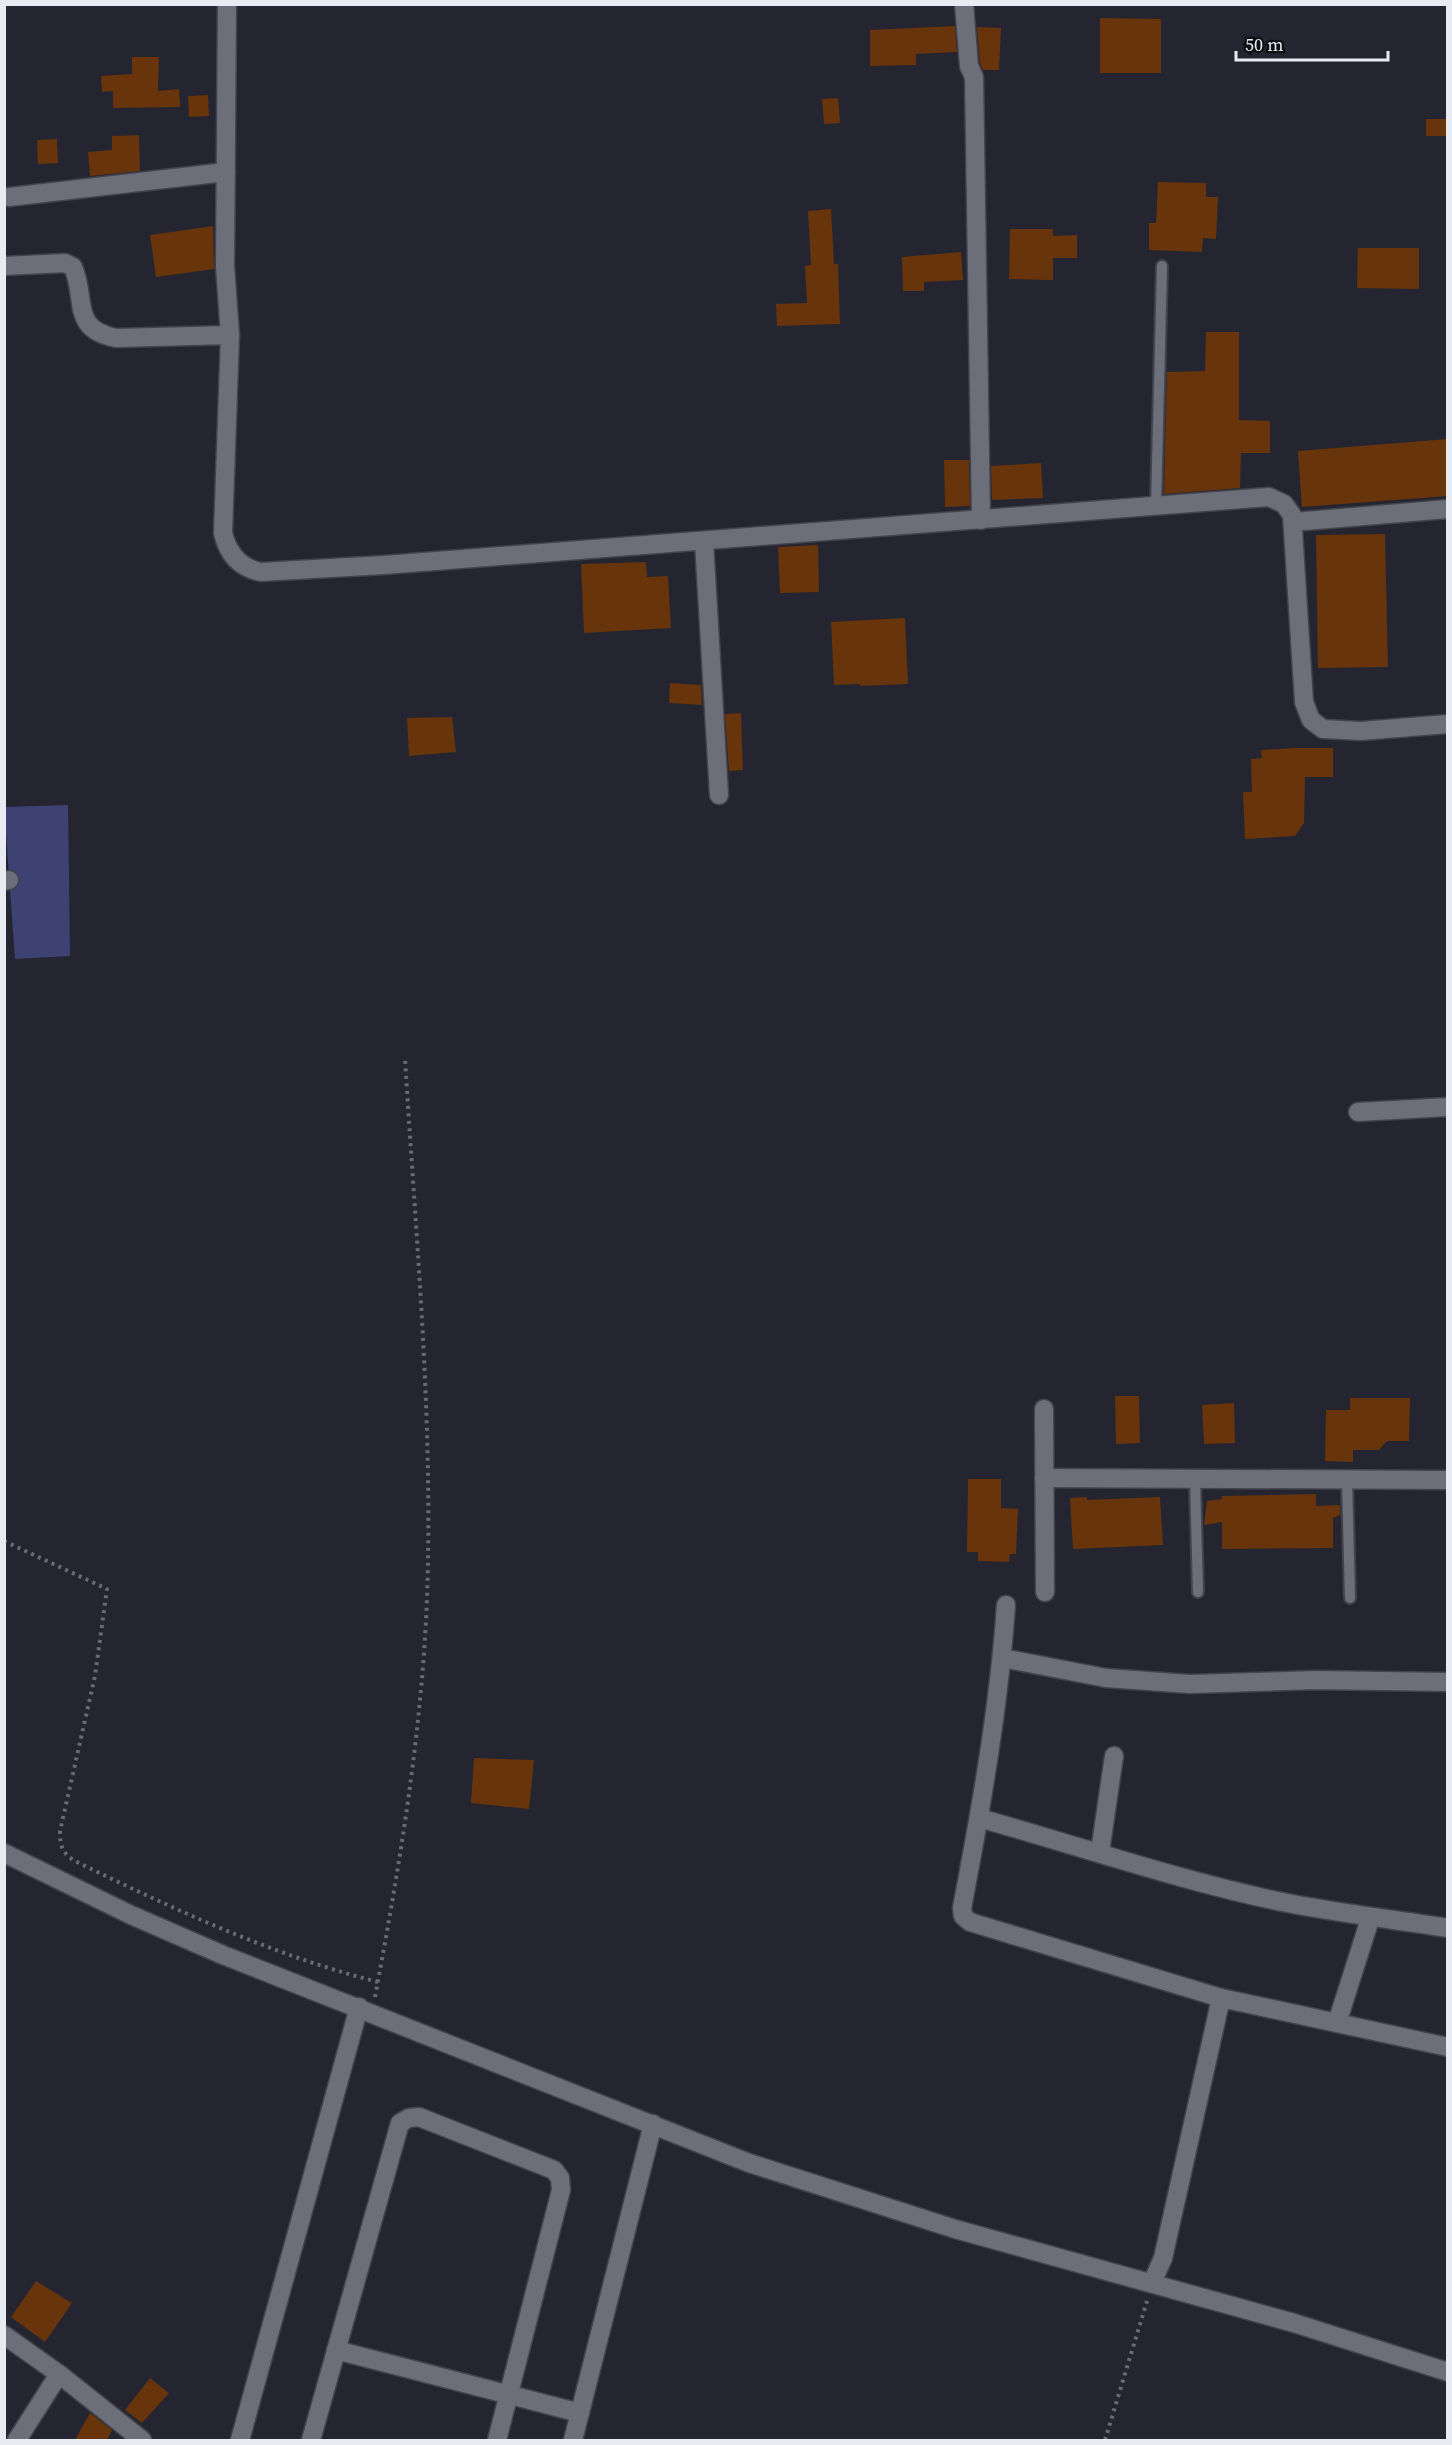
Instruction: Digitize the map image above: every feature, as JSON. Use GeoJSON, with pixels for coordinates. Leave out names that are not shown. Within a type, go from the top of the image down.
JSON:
{"type":"FeatureCollection","features":[{"type":"Feature","properties":{"kind":"street"},"geometry":{"type":"LineString","coordinates":[[227,4],[225,266],[230,335],[223,533],[231,553],[238,562],[261,572],[384,565],[1269,497],[1284,504],[1292,515],[1304,702],[1311,720],[1323,729],[1361,731],[1448,724]]}},
{"type":"Feature","properties":{"kind":"street"},"geometry":{"type":"LineString","coordinates":[[964,4],[969,66],[974,77],[981,519]]}},
{"type":"Feature","properties":{"kind":"street"},"geometry":{"type":"LineString","coordinates":[[9,197],[226,172]]}},
{"type":"Feature","properties":{"kind":"street"},"geometry":{"type":"LineString","coordinates":[[4,266],[65,263],[73,267],[77,276],[82,317],[93,329],[108,337],[230,335]]}},
{"type":"Feature","properties":{"kind":"street"},"geometry":{"type":"LineString","coordinates":[[1293,522],[1448,509]]}},
{"type":"Feature","properties":{"kind":"street"},"geometry":{"type":"LineString","coordinates":[[704,541],[719,795]]}},
{"type":"Feature","properties":{"kind":"street"},"geometry":{"type":"LineString","coordinates":[[1358,1112],[1448,1107]]}},
{"type":"Feature","properties":{"kind":"street"},"geometry":{"type":"LineString","coordinates":[[1044,1409],[1044,1592]]}},
{"type":"Feature","properties":{"kind":"street"},"geometry":{"type":"LineString","coordinates":[[1044,1479],[1448,1479]]}},
{"type":"Feature","properties":{"kind":"street"},"geometry":{"type":"LineString","coordinates":[[1006,1605],[1002,1658],[979,1818],[962,1908],[963,1916],[970,1922],[1221,1998],[1448,2047]]}},
{"type":"Feature","properties":{"kind":"street"},"geometry":{"type":"LineString","coordinates":[[1002,1658],[1106,1678],[1148,1682],[1190,1684],[1316,1680],[1448,1682]]}},
{"type":"Feature","properties":{"kind":"street"},"geometry":{"type":"LineString","coordinates":[[1100,1852],[1114,1756]]}},
{"type":"Feature","properties":{"kind":"street"},"geometry":{"type":"LineString","coordinates":[[979,1818],[1192,1880],[1247,1893],[1370,1918],[1448,1928]]}},
{"type":"Feature","properties":{"kind":"street"},"geometry":{"type":"LineString","coordinates":[[4,1853],[131,1916],[223,1955],[749,2163],[849,2197],[1057,2259],[1294,2323],[1448,2372]]}},
{"type":"Feature","properties":{"kind":"street"},"geometry":{"type":"LineString","coordinates":[[1337,2023],[1370,1918]]}},
{"type":"Feature","properties":{"kind":"street"},"geometry":{"type":"LineString","coordinates":[[1152,2283],[1163,2258],[1221,1998]]}},
{"type":"Feature","properties":{"kind":"street"},"geometry":{"type":"LineString","coordinates":[[240,2440],[365,2010]]}},
{"type":"Feature","properties":{"kind":"street"},"geometry":{"type":"LineString","coordinates":[[311,2440],[400,2123],[409,2118],[419,2117],[554,2170],[560,2178],[561,2190],[497,2440]]}},
{"type":"Feature","properties":{"kind":"street"},"geometry":{"type":"LineString","coordinates":[[573,2440],[653,2124]]}},
{"type":"Feature","properties":{"kind":"street"},"geometry":{"type":"LineString","coordinates":[[4,2335],[59,2374],[142,2440]]}},
{"type":"Feature","properties":{"kind":"street"},"geometry":{"type":"LineString","coordinates":[[336,2350],[580,2413]]}},
{"type":"Feature","properties":{"kind":"street"},"geometry":{"type":"LineString","coordinates":[[17,2440],[59,2374]]}},
{"type":"Feature","properties":{"kind":"lane"},"geometry":{"type":"LineString","coordinates":[[1156,506],[1162,266]]}},
{"type":"Feature","properties":{"kind":"lane"},"geometry":{"type":"LineString","coordinates":[[1195,1480],[1198,1592]]}},
{"type":"Feature","properties":{"kind":"lane"},"geometry":{"type":"LineString","coordinates":[[1347,1480],[1350,1598]]}},
{"type":"Feature","properties":{"kind":"path"},"geometry":{"type":"LineString","coordinates":[[365,2010],[378,1982],[407,1819],[424,1652],[428,1561],[428,1455],[405,1058]]}},
{"type":"Feature","properties":{"kind":"path"},"geometry":{"type":"LineString","coordinates":[[4,1541],[107,1589],[95,1676],[60,1831],[60,1844],[64,1853],[75,1862],[178,1911],[302,1959],[378,1982]]}},
{"type":"Feature","properties":{"kind":"path"},"geometry":{"type":"LineString","coordinates":[[1106,2440],[1152,2283]]}},
{"type":"Feature","properties":{"kind":"shaded area"},"geometry":{"type":"Polygon","coordinates":[[[68,805],[70,956],[15,959],[4,807],[68,805]]]}},
{"type":"Feature","properties":{"kind":"building"},"geometry":{"type":"Polygon","coordinates":[[[1100,18],[1161,19],[1161,73],[1100,73],[1100,18]]]}},
{"type":"Feature","properties":{"kind":"building"},"geometry":{"type":"Polygon","coordinates":[[[955,26],[957,52],[916,54],[916,65],[870,66],[870,30],[955,26]]]}},
{"type":"Feature","properties":{"kind":"building"},"geometry":{"type":"Polygon","coordinates":[[[977,27],[1001,28],[999,70],[983,70],[980,63],[977,27]]]}},
{"type":"Feature","properties":{"kind":"building"},"geometry":{"type":"Polygon","coordinates":[[[132,57],[159,57],[158,91],[179,89],[180,107],[113,108],[113,91],[102,92],[101,76],[132,74],[132,57]]]}},
{"type":"Feature","properties":{"kind":"building"},"geometry":{"type":"Polygon","coordinates":[[[208,95],[209,116],[189,117],[188,96],[208,95]]]}},
{"type":"Feature","properties":{"kind":"building"},"geometry":{"type":"Polygon","coordinates":[[[838,98],[840,123],[824,124],[822,99],[838,98]]]}},
{"type":"Feature","properties":{"kind":"building"},"geometry":{"type":"Polygon","coordinates":[[[1426,119],[1448,119],[1448,136],[1426,136],[1426,119]]]}},
{"type":"Feature","properties":{"kind":"building"},"geometry":{"type":"Polygon","coordinates":[[[139,135],[140,171],[90,176],[88,152],[112,150],[112,136],[139,135]]]}},
{"type":"Feature","properties":{"kind":"building"},"geometry":{"type":"Polygon","coordinates":[[[57,139],[58,163],[38,164],[37,140],[57,139]]]}},
{"type":"Feature","properties":{"kind":"building"},"geometry":{"type":"Polygon","coordinates":[[[1158,182],[1206,183],[1206,197],[1218,197],[1216,239],[1203,238],[1202,252],[1149,250],[1149,223],[1156,223],[1158,182]]]}},
{"type":"Feature","properties":{"kind":"building"},"geometry":{"type":"Polygon","coordinates":[[[831,209],[834,264],[838,264],[840,324],[777,326],[776,304],[807,303],[805,266],[811,265],[808,211],[831,209]]]}},
{"type":"Feature","properties":{"kind":"building"},"geometry":{"type":"Polygon","coordinates":[[[213,226],[214,269],[156,277],[150,235],[213,226]]]}},
{"type":"Feature","properties":{"kind":"building"},"geometry":{"type":"Polygon","coordinates":[[[1010,229],[1053,229],[1053,236],[1077,235],[1077,258],[1053,258],[1053,280],[1009,279],[1010,229]]]}},
{"type":"Feature","properties":{"kind":"building"},"geometry":{"type":"Polygon","coordinates":[[[1358,248],[1419,248],[1419,289],[1357,288],[1358,248]]]}},
{"type":"Feature","properties":{"kind":"building"},"geometry":{"type":"Polygon","coordinates":[[[961,252],[963,280],[924,282],[924,291],[903,291],[902,257],[961,252]]]}},
{"type":"Feature","properties":{"kind":"building"},"geometry":{"type":"Polygon","coordinates":[[[1206,332],[1239,332],[1239,420],[1270,421],[1270,453],[1241,453],[1240,488],[1164,494],[1167,372],[1205,371],[1206,332]]]}},
{"type":"Feature","properties":{"kind":"building"},"geometry":{"type":"Polygon","coordinates":[[[1448,439],[1448,496],[1302,507],[1298,451],[1448,439]]]}},
{"type":"Feature","properties":{"kind":"building"},"geometry":{"type":"Polygon","coordinates":[[[944,460],[969,460],[970,506],[945,507],[944,460]]]}},
{"type":"Feature","properties":{"kind":"building"},"geometry":{"type":"Polygon","coordinates":[[[1041,463],[1043,498],[992,500],[991,466],[1041,463]]]}},
{"type":"Feature","properties":{"kind":"building"},"geometry":{"type":"Polygon","coordinates":[[[1385,534],[1388,667],[1318,668],[1316,535],[1385,534]]]}},
{"type":"Feature","properties":{"kind":"building"},"geometry":{"type":"Polygon","coordinates":[[[818,545],[819,592],[780,593],[778,547],[818,545]]]}},
{"type":"Feature","properties":{"kind":"building"},"geometry":{"type":"Polygon","coordinates":[[[646,562],[647,577],[668,576],[671,628],[584,633],[581,564],[646,562]]]}},
{"type":"Feature","properties":{"kind":"building"},"geometry":{"type":"Polygon","coordinates":[[[905,618],[908,684],[834,685],[831,622],[905,618]]]}},
{"type":"Feature","properties":{"kind":"building"},"geometry":{"type":"Polygon","coordinates":[[[670,683],[701,685],[702,705],[669,703],[670,683]]]}},
{"type":"Feature","properties":{"kind":"building"},"geometry":{"type":"Polygon","coordinates":[[[741,713],[743,770],[729,771],[725,714],[741,713]]]}},
{"type":"Feature","properties":{"kind":"building"},"geometry":{"type":"Polygon","coordinates":[[[452,717],[456,752],[409,756],[407,718],[452,717]]]}},
{"type":"Feature","properties":{"kind":"building"},"geometry":{"type":"Polygon","coordinates":[[[1333,748],[1333,777],[1305,777],[1304,823],[1295,836],[1245,839],[1243,792],[1252,792],[1251,759],[1262,758],[1261,750],[1333,748]]]}},
{"type":"Feature","properties":{"kind":"building"},"geometry":{"type":"Polygon","coordinates":[[[1115,1396],[1139,1396],[1140,1443],[1116,1444],[1115,1396]]]}},
{"type":"Feature","properties":{"kind":"building"},"geometry":{"type":"Polygon","coordinates":[[[1350,1398],[1410,1398],[1409,1441],[1387,1441],[1379,1450],[1353,1450],[1353,1462],[1325,1461],[1326,1410],[1350,1410],[1350,1398]]]}},
{"type":"Feature","properties":{"kind":"building"},"geometry":{"type":"Polygon","coordinates":[[[1234,1403],[1235,1443],[1204,1444],[1202,1405],[1234,1403]]]}},
{"type":"Feature","properties":{"kind":"building"},"geometry":{"type":"Polygon","coordinates":[[[968,1479],[1001,1479],[1001,1508],[1018,1509],[1016,1554],[1010,1554],[1009,1562],[978,1561],[978,1552],[967,1552],[968,1479]]]}},
{"type":"Feature","properties":{"kind":"building"},"geometry":{"type":"Polygon","coordinates":[[[1316,1494],[1316,1506],[1340,1505],[1340,1515],[1333,1518],[1333,1548],[1222,1549],[1222,1522],[1204,1525],[1207,1501],[1222,1499],[1222,1496],[1316,1494]]]}},
{"type":"Feature","properties":{"kind":"building"},"geometry":{"type":"Polygon","coordinates":[[[1087,1497],[1087,1500],[1160,1497],[1163,1545],[1073,1549],[1070,1498],[1087,1497]]]}},
{"type":"Feature","properties":{"kind":"building"},"geometry":{"type":"Polygon","coordinates":[[[474,1758],[534,1760],[529,1809],[471,1803],[474,1758]]]}},
{"type":"Feature","properties":{"kind":"building"},"geometry":{"type":"Polygon","coordinates":[[[36,2281],[72,2303],[45,2342],[11,2317],[36,2281]]]}},
{"type":"Feature","properties":{"kind":"building"},"geometry":{"type":"Polygon","coordinates":[[[150,2378],[169,2393],[142,2423],[125,2410],[150,2378]]]}},
{"type":"Feature","properties":{"kind":"building"},"geometry":{"type":"Polygon","coordinates":[[[90,2413],[112,2430],[107,2440],[75,2440],[90,2413]]]}}]}
